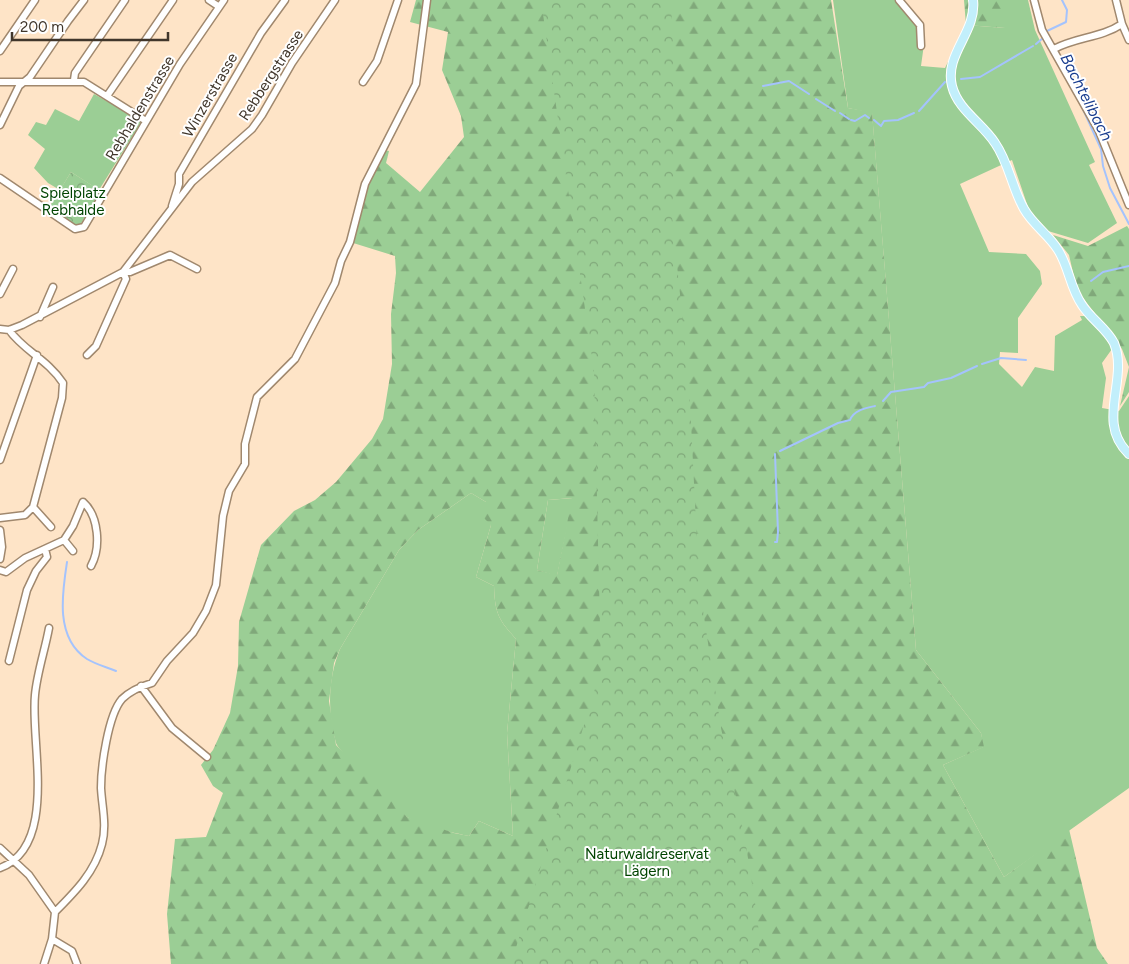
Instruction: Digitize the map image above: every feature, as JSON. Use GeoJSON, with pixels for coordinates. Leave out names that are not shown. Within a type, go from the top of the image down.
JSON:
{"type":"FeatureCollection","features":[{"type":"Feature","properties":{"kind":"main road"},"geometry":{"type":"LineString","coordinates":[[973,0],[972,22],[951,68],[954,90],[964,108],[996,145],[1022,205],[1030,218],[1058,249],[1080,303],[1114,342],[1120,357],[1122,374],[1113,416],[1114,426],[1116,436],[1129,454]]}},
{"type":"Feature","properties":{"kind":"street"},"geometry":{"type":"LineString","coordinates":[[0,51],[35,0]]}},
{"type":"Feature","properties":{"kind":"street"},"geometry":{"type":"LineString","coordinates":[[0,125],[19,86],[25,82],[84,0]]}},
{"type":"Feature","properties":{"kind":"street"},"geometry":{"type":"LineString","coordinates":[[74,80],[75,73],[125,0]]}},
{"type":"Feature","properties":{"kind":"street"},"geometry":{"type":"LineString","coordinates":[[107,96],[173,0]]}},
{"type":"Feature","properties":{"kind":"street"},"geometry":{"type":"LineString","coordinates":[[209,0],[218,6]]}},
{"type":"Feature","properties":{"kind":"street","name":"Rebhaldenstrasse"},"geometry":{"type":"LineString","coordinates":[[0,178],[75,229],[80,230],[84,227],[180,64],[218,6],[224,0]]}},
{"type":"Feature","properties":{"kind":"street","name":"Winzerstrasse"},"geometry":{"type":"LineString","coordinates":[[173,207],[171,205],[179,184],[179,174],[261,33],[285,0]]}},
{"type":"Feature","properties":{"kind":"street","name":"Rebbergstrasse"},"geometry":{"type":"LineString","coordinates":[[0,329],[9,330],[40,317],[124,272],[192,182],[252,129],[292,63],[335,0]]}},
{"type":"Feature","properties":{"kind":"street"},"geometry":{"type":"LineString","coordinates":[[363,82],[377,61],[398,0]]}},
{"type":"Feature","properties":{"kind":"street"},"geometry":{"type":"LineString","coordinates":[[44,964],[52,939],[55,912],[83,883],[98,858],[104,830],[101,784],[113,717],[122,700],[141,686],[152,683],[167,661],[193,633],[206,611],[216,584],[223,516],[229,491],[245,464],[246,444],[257,397],[295,359],[335,284],[341,261],[350,242],[365,184],[416,84],[427,0]]}},
{"type":"Feature","properties":{"kind":"street"},"geometry":{"type":"LineString","coordinates":[[899,0],[920,25],[921,46]]}},
{"type":"Feature","properties":{"kind":"street"},"geometry":{"type":"LineString","coordinates":[[1034,0],[1042,30],[1099,131],[1129,204]]}},
{"type":"Feature","properties":{"kind":"street"},"geometry":{"type":"LineString","coordinates":[[1116,0],[1122,24],[1129,40]]}},
{"type":"Feature","properties":{"kind":"street"},"geometry":{"type":"LineString","coordinates":[[1054,49],[1071,40],[1107,32],[1122,24]]}},
{"type":"Feature","properties":{"kind":"street"},"geometry":{"type":"LineString","coordinates":[[0,82],[74,80],[84,82],[146,121]]}},
{"type":"Feature","properties":{"kind":"street","name":"Rebbergstrasse"},"geometry":{"type":"LineString","coordinates":[[124,272],[130,272],[170,255],[196,269]]}},
{"type":"Feature","properties":{"kind":"street"},"geometry":{"type":"LineString","coordinates":[[0,294],[13,269]]}},
{"type":"Feature","properties":{"kind":"street"},"geometry":{"type":"LineString","coordinates":[[87,354],[96,346],[126,279],[124,272]]}},
{"type":"Feature","properties":{"kind":"street"},"geometry":{"type":"LineString","coordinates":[[40,317],[52,286]]}},
{"type":"Feature","properties":{"kind":"street"},"geometry":{"type":"LineString","coordinates":[[0,518],[26,515],[33,507],[62,398],[62,383],[48,363],[14,337],[9,330]]}},
{"type":"Feature","properties":{"kind":"street"},"geometry":{"type":"LineString","coordinates":[[0,460],[37,355]]}},
{"type":"Feature","properties":{"kind":"street"},"geometry":{"type":"LineString","coordinates":[[0,570],[6,572],[25,558],[64,540],[73,526],[83,502],[90,511],[97,538],[96,550],[91,566]]}},
{"type":"Feature","properties":{"kind":"street"},"geometry":{"type":"LineString","coordinates":[[33,507],[51,527]]}},
{"type":"Feature","properties":{"kind":"street"},"geometry":{"type":"LineString","coordinates":[[0,530],[2,548],[0,559]]}},
{"type":"Feature","properties":{"kind":"street"},"geometry":{"type":"LineString","coordinates":[[64,540],[73,551]]}},
{"type":"Feature","properties":{"kind":"street"},"geometry":{"type":"LineString","coordinates":[[9,661],[27,590],[36,571],[47,557],[45,549]]}},
{"type":"Feature","properties":{"kind":"street"},"geometry":{"type":"LineString","coordinates":[[0,868],[15,860],[28,838],[38,801],[35,696],[49,628]]}},
{"type":"Feature","properties":{"kind":"street"},"geometry":{"type":"LineString","coordinates":[[141,686],[172,728],[208,757]]}},
{"type":"Feature","properties":{"kind":"street"},"geometry":{"type":"LineString","coordinates":[[0,848],[15,860],[38,886],[55,912]]}},
{"type":"Feature","properties":{"kind":"street"},"geometry":{"type":"LineString","coordinates":[[52,939],[72,951],[77,964]]}},
{"type":"Feature","properties":{"kind":"green space"},"geometry":{"type":"Polygon","coordinates":[[[416,0],[831,0],[848,108],[872,112],[916,650],[981,733],[984,747],[943,765],[1004,877],[1069,829],[1097,948],[1108,964],[171,964],[167,914],[175,839],[206,837],[223,793],[213,786],[201,765],[213,750],[230,713],[238,666],[239,622],[261,545],[294,511],[315,500],[336,482],[372,439],[383,419],[392,364],[391,314],[396,273],[395,256],[350,242],[359,203],[384,150],[389,151],[386,163],[420,192],[464,137],[461,116],[442,70],[448,32],[410,22],[416,0]],[[471,493],[418,530],[399,550],[340,649],[334,663],[329,701],[336,745],[407,817],[454,833],[469,836],[479,821],[513,836],[507,733],[516,639],[501,621],[495,603],[494,586],[476,577],[491,525],[484,518],[486,502],[471,493]],[[572,498],[548,500],[537,570],[557,575],[572,498]]]}},
{"type":"Feature","properties":{"kind":"green space","name":"Naturwaldreservat Lägern"},"geometry":{"type":"Polygon","coordinates":[[[541,0],[671,0],[676,121],[672,216],[689,382],[699,584],[721,728],[745,839],[758,922],[760,964],[511,964],[601,669],[594,372],[541,0]]]}},
{"type":"Feature","properties":{"kind":"green space"},"geometry":{"type":"Polygon","coordinates":[[[833,0],[903,0],[917,16],[923,30],[924,45],[921,66],[945,68],[966,25],[1005,28],[1005,0],[1028,0],[1035,30],[1095,162],[1089,165],[1117,223],[1088,243],[1048,231],[1029,210],[1012,160],[960,184],[989,252],[1026,254],[1040,271],[1042,284],[1018,318],[1018,353],[1000,352],[999,364],[1022,387],[1035,367],[1054,371],[1055,336],[1082,320],[1080,316],[1085,316],[1103,333],[1112,349],[1102,363],[1106,378],[1102,408],[1119,411],[1129,396],[1129,788],[1004,877],[943,765],[983,747],[981,733],[916,650],[872,113],[848,108],[833,0]]]}},
{"type":"Feature","properties":{"kind":"green space"},"geometry":{"type":"Polygon","coordinates":[[[964,0],[1005,0],[1005,28],[966,25],[964,0]]]}},
{"type":"Feature","properties":{"kind":"green space"},"geometry":{"type":"Polygon","coordinates":[[[94,94],[142,121],[99,190],[71,172],[60,190],[48,183],[34,168],[45,149],[28,135],[36,122],[46,125],[55,109],[79,121],[94,94]]]}},
{"type":"Feature","properties":{"kind":"green space","name":"Spielplatz Rebhalde"},"geometry":{"type":"Polygon","coordinates":[[[71,172],[101,191],[80,225],[76,226],[48,209],[71,172]]]}},
{"type":"Feature","properties":{"kind":"green space"},"geometry":{"type":"Polygon","coordinates":[[[1127,226],[1129,229],[1129,367],[1122,349],[1077,290],[1069,255],[1053,235],[1088,246],[1127,226]]]}},
{"type":"Feature","properties":{"kind":"green space"},"geometry":{"type":"Polygon","coordinates":[[[1129,367],[1129,392],[1120,406],[1129,367]]]}},
{"type":"Feature","properties":{"kind":"green space"},"geometry":{"type":"Polygon","coordinates":[[[471,493],[486,502],[491,525],[476,577],[494,586],[495,603],[501,621],[516,639],[507,733],[513,836],[479,821],[469,836],[428,826],[407,817],[369,781],[339,748],[336,743],[331,719],[331,683],[340,649],[399,550],[418,530],[471,493]]]}},
{"type":"Feature","properties":{"kind":"green space"},"geometry":{"type":"Polygon","coordinates":[[[573,498],[557,576],[537,570],[548,500],[573,498]]]}},
{"type":"Feature","properties":{"kind":"waterway","name":"Bachtelibach"},"geometry":{"type":"LineString","coordinates":[[1047,31],[1066,22],[1067,10],[1062,0]]}},
{"type":"Feature","properties":{"kind":"waterway"},"geometry":{"type":"LineString","coordinates":[[1036,44],[1043,38]]}},
{"type":"Feature","properties":{"kind":"waterway"},"geometry":{"type":"LineString","coordinates":[[961,79],[980,77],[1033,46]]}},
{"type":"Feature","properties":{"kind":"waterway"},"geometry":{"type":"LineString","coordinates":[[763,86],[789,81],[809,94]]}},
{"type":"Feature","properties":{"kind":"waterway"},"geometry":{"type":"LineString","coordinates":[[919,111],[945,82]]}},
{"type":"Feature","properties":{"kind":"waterway"},"geometry":{"type":"LineString","coordinates":[[816,99],[835,111]]}},
{"type":"Feature","properties":{"kind":"waterway","name":"Bachtelibach"},"geometry":{"type":"LineString","coordinates":[[1082,107],[1101,149],[1103,166],[1110,188],[1129,224]]}},
{"type":"Feature","properties":{"kind":"waterway"},"geometry":{"type":"LineString","coordinates":[[840,113],[849,119]]}},
{"type":"Feature","properties":{"kind":"waterway"},"geometry":{"type":"LineString","coordinates":[[874,120],[881,126],[884,121],[898,120],[914,113]]}},
{"type":"Feature","properties":{"kind":"waterway"},"geometry":{"type":"LineString","coordinates":[[851,120],[855,121],[865,115],[869,118]]}},
{"type":"Feature","properties":{"kind":"waterway"},"geometry":{"type":"LineString","coordinates":[[1091,281],[1103,272],[1129,266]]}},
{"type":"Feature","properties":{"kind":"waterway"},"geometry":{"type":"LineString","coordinates":[[982,364],[1001,358],[1026,360]]}},
{"type":"Feature","properties":{"kind":"waterway"},"geometry":{"type":"LineString","coordinates":[[883,401],[891,392],[924,387],[928,383],[951,378],[977,366]]}},
{"type":"Feature","properties":{"kind":"waterway"},"geometry":{"type":"LineString","coordinates":[[780,451],[838,423],[850,420],[854,414],[861,410],[875,406]]}},
{"type":"Feature","properties":{"kind":"waterway"},"geometry":{"type":"LineString","coordinates":[[775,454],[778,532],[777,542],[775,542]]}},
{"type":"Feature","properties":{"kind":"waterway"},"geometry":{"type":"LineString","coordinates":[[67,562],[63,601],[65,628],[77,650],[87,659],[116,671]]}}]}
